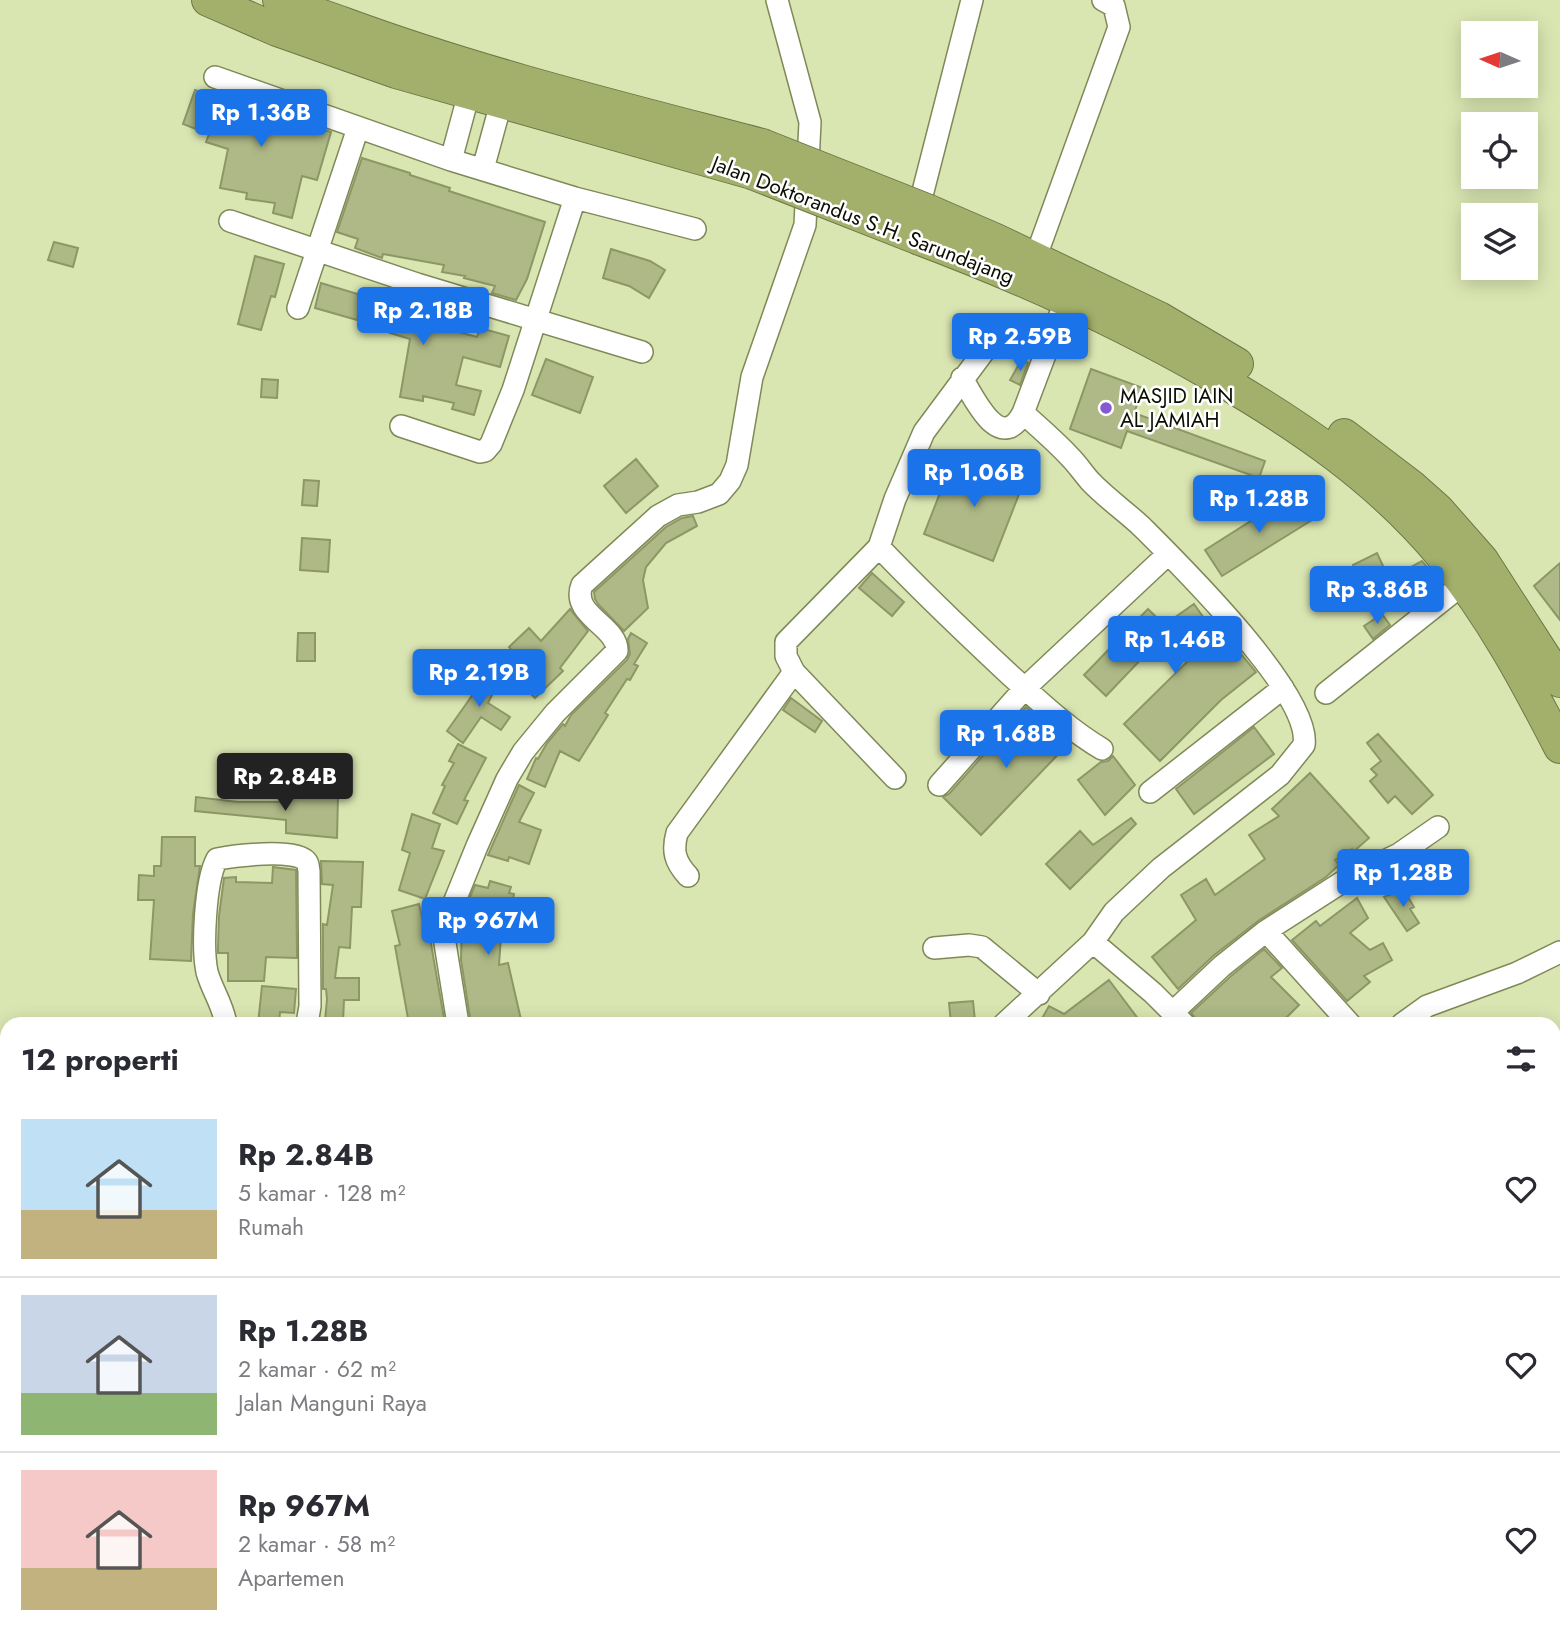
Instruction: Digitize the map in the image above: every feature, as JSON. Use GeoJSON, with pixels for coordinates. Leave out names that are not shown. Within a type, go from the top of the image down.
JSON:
{"type":"FeatureCollection","features":[{"type":"Feature","properties":{"kind":"highway","name":"Jalan Doktorandus S.H. Sarundajang"},"geometry":{"type":"LineString","coordinates":[[208,0],[277,30],[396,72],[501,103],[757,159]]}},
{"type":"Feature","properties":{"kind":"highway","name":"Jalan Doktorandus S.H. Sarundajang"},"geometry":{"type":"LineString","coordinates":[[286,1],[336,9],[400,44],[600,104],[1035,259],[1159,318],[1267,382],[1351,439],[1411,486],[1437,510],[1482,560],[1558,675]]}},
{"type":"Feature","properties":{"kind":"highway","name":"Jalan Doktorandus S.H. Sarundajang"},"geometry":{"type":"LineString","coordinates":[[923,219],[1066,299],[1160,345],[1247,395],[1327,446],[1395,504],[1444,558],[1490,620],[1560,747]]}},
{"type":"Feature","properties":{"kind":"street"},"geometry":{"type":"LineString","coordinates":[[457,1017],[444,937],[449,915],[506,779],[523,752],[555,713],[618,649],[584,606],[580,594],[582,585],[658,516],[678,505],[698,502],[719,494],[730,481],[737,465],[752,377],[805,225],[810,122],[777,0]]}},
{"type":"Feature","properties":{"kind":"street"},"geometry":{"type":"LineString","coordinates":[[923,219],[972,0]]}},
{"type":"Feature","properties":{"kind":"street"},"geometry":{"type":"LineString","coordinates":[[1035,259],[1119,27],[1112,2]]}},
{"type":"Feature","properties":{"kind":"street"},"geometry":{"type":"LineString","coordinates":[[215,77],[451,160],[575,198],[695,229]]}},
{"type":"Feature","properties":{"kind":"street"},"geometry":{"type":"LineString","coordinates":[[451,160],[469,93]]}},
{"type":"Feature","properties":{"kind":"street"},"geometry":{"type":"LineString","coordinates":[[483,169],[501,103]]}},
{"type":"Feature","properties":{"kind":"street"},"geometry":{"type":"LineString","coordinates":[[298,308],[358,128]]}},
{"type":"Feature","properties":{"kind":"street"},"geometry":{"type":"LineString","coordinates":[[401,426],[480,452],[485,451],[491,444],[513,390],[575,198]]}},
{"type":"Feature","properties":{"kind":"street"},"geometry":{"type":"LineString","coordinates":[[230,220],[535,321],[642,352]]}},
{"type":"Feature","properties":{"kind":"street"},"geometry":{"type":"LineString","coordinates":[[962,378],[981,409],[998,426],[1007,429],[1017,425],[1066,299]]}},
{"type":"Feature","properties":{"kind":"street"},"geometry":{"type":"LineString","coordinates":[[895,778],[793,672],[786,656],[786,642],[879,547],[895,499],[925,432],[1002,327]]}},
{"type":"Feature","properties":{"kind":"street"},"geometry":{"type":"LineString","coordinates":[[1012,1017],[1093,942],[1114,912],[1161,868],[1280,775],[1304,745],[1305,734],[1297,712],[1283,688],[1238,627],[1168,554],[1023,413]]}},
{"type":"Feature","properties":{"kind":"street"},"geometry":{"type":"LineString","coordinates":[[879,547],[936,605],[1025,688],[1080,736],[1102,749]]}},
{"type":"Feature","properties":{"kind":"street"},"geometry":{"type":"LineString","coordinates":[[939,785],[1025,688],[1168,554]]}},
{"type":"Feature","properties":{"kind":"street"},"geometry":{"type":"LineString","coordinates":[[1326,693],[1464,584]]}},
{"type":"Feature","properties":{"kind":"street"},"geometry":{"type":"LineString","coordinates":[[688,876],[676,859],[674,845],[677,833],[793,672]]}},
{"type":"Feature","properties":{"kind":"street"},"geometry":{"type":"LineString","coordinates":[[1150,792],[1283,688]]}},
{"type":"Feature","properties":{"kind":"street"},"geometry":{"type":"LineString","coordinates":[[1179,1017],[1222,966],[1265,931],[1347,879],[1399,854],[1438,827]]}},
{"type":"Feature","properties":{"kind":"street"},"geometry":{"type":"LineString","coordinates":[[224,1017],[208,973],[205,947],[208,884],[213,868],[217,859],[283,854],[301,858],[308,864],[308,1017]]}},
{"type":"Feature","properties":{"kind":"street"},"geometry":{"type":"LineString","coordinates":[[1265,931],[1344,1017]]}},
{"type":"Feature","properties":{"kind":"street"},"geometry":{"type":"LineString","coordinates":[[1093,942],[1101,946],[1177,1017]]}},
{"type":"Feature","properties":{"kind":"street"},"geometry":{"type":"LineString","coordinates":[[934,948],[969,945],[982,947],[1035,997]]}},
{"type":"Feature","properties":{"kind":"street"},"geometry":{"type":"LineString","coordinates":[[1412,1017],[1427,1006],[1517,973],[1560,952]]}},
{"type":"Feature","properties":{"kind":"building"},"geometry":{"type":"Polygon","coordinates":[[[195,90],[260,113],[261,107],[331,132],[317,180],[302,176],[292,218],[273,213],[275,203],[246,199],[247,193],[220,188],[228,149],[206,142],[209,134],[183,124],[195,90]]]}},
{"type":"Feature","properties":{"kind":"building"},"geometry":{"type":"Polygon","coordinates":[[[362,158],[450,188],[449,191],[545,222],[527,279],[516,300],[492,293],[495,286],[442,272],[444,265],[383,254],[382,258],[355,248],[358,239],[337,232],[362,158]]]}},
{"type":"Feature","properties":{"kind":"building"},"geometry":{"type":"Polygon","coordinates":[[[54,242],[78,248],[73,267],[48,260],[54,242]]]}},
{"type":"Feature","properties":{"kind":"building"},"geometry":{"type":"Polygon","coordinates":[[[611,249],[650,261],[665,270],[649,298],[629,286],[603,278],[611,249]]]}},
{"type":"Feature","properties":{"kind":"building"},"geometry":{"type":"Polygon","coordinates":[[[255,256],[284,264],[275,297],[271,296],[261,330],[238,324],[255,256]]]}},
{"type":"Feature","properties":{"kind":"building"},"geometry":{"type":"Polygon","coordinates":[[[321,283],[374,299],[415,315],[415,318],[444,325],[444,328],[477,337],[480,328],[509,336],[500,367],[463,357],[456,385],[481,391],[474,415],[452,409],[454,403],[423,396],[423,401],[400,397],[410,339],[390,333],[391,328],[358,316],[357,320],[315,308],[321,283]]]}},
{"type":"Feature","properties":{"kind":"building"},"geometry":{"type":"Polygon","coordinates":[[[546,359],[593,377],[580,413],[532,395],[546,359]]]}},
{"type":"Feature","properties":{"kind":"building"},"geometry":{"type":"Polygon","coordinates":[[[1022,359],[1028,363],[1020,385],[1010,380],[1022,359]]]}},
{"type":"Feature","properties":{"kind":"building"},"geometry":{"type":"Polygon","coordinates":[[[1091,369],[1143,388],[1134,413],[1265,461],[1259,478],[1127,431],[1121,448],[1070,429],[1091,369]]]}},
{"type":"Feature","properties":{"kind":"building"},"geometry":{"type":"Polygon","coordinates":[[[262,379],[278,380],[277,398],[261,397],[262,379]]]}},
{"type":"Feature","properties":{"kind":"building"},"geometry":{"type":"Polygon","coordinates":[[[954,457],[1023,484],[993,561],[924,534],[954,457]]]}},
{"type":"Feature","properties":{"kind":"building"},"geometry":{"type":"Polygon","coordinates":[[[636,459],[658,486],[626,513],[604,486],[636,459]]]}},
{"type":"Feature","properties":{"kind":"building"},"geometry":{"type":"Polygon","coordinates":[[[304,480],[319,481],[317,506],[302,505],[304,480]]]}},
{"type":"Feature","properties":{"kind":"building"},"geometry":{"type":"Polygon","coordinates":[[[1295,493],[1312,520],[1222,576],[1205,550],[1295,493]]]}},
{"type":"Feature","properties":{"kind":"building"},"geometry":{"type":"Polygon","coordinates":[[[693,516],[697,526],[666,543],[646,567],[643,580],[648,608],[624,631],[598,604],[594,592],[666,527],[682,518],[693,516]]]}},
{"type":"Feature","properties":{"kind":"building"},"geometry":{"type":"Polygon","coordinates":[[[302,538],[330,540],[328,572],[300,570],[302,538]]]}},
{"type":"Feature","properties":{"kind":"building"},"geometry":{"type":"Polygon","coordinates":[[[1377,553],[1389,579],[1422,561],[1433,574],[1372,605],[1353,565],[1377,553]]]}},
{"type":"Feature","properties":{"kind":"building"},"geometry":{"type":"Polygon","coordinates":[[[1560,563],[1560,620],[1534,586],[1560,563]]]}},
{"type":"Feature","properties":{"kind":"building"},"geometry":{"type":"Polygon","coordinates":[[[872,573],[904,602],[892,616],[859,588],[872,573]]]}},
{"type":"Feature","properties":{"kind":"building"},"geometry":{"type":"Polygon","coordinates":[[[1194,604],[1211,628],[1216,624],[1256,672],[1221,700],[1160,761],[1124,724],[1188,661],[1166,633],[1106,696],[1084,675],[1148,609],[1164,625],[1194,604]]]}},
{"type":"Feature","properties":{"kind":"building"},"geometry":{"type":"Polygon","coordinates":[[[570,609],[588,631],[560,668],[563,671],[535,698],[518,681],[529,670],[509,647],[529,628],[541,641],[570,609]]]}},
{"type":"Feature","properties":{"kind":"building"},"geometry":{"type":"Polygon","coordinates":[[[1382,614],[1390,625],[1373,639],[1364,626],[1382,614]]]}},
{"type":"Feature","properties":{"kind":"building"},"geometry":{"type":"Polygon","coordinates":[[[298,633],[315,633],[315,661],[297,661],[298,633]]]}},
{"type":"Feature","properties":{"kind":"building"},"geometry":{"type":"Polygon","coordinates":[[[631,633],[647,643],[634,664],[638,666],[605,713],[608,715],[579,761],[560,751],[545,787],[527,779],[536,758],[538,759],[547,743],[563,724],[565,726],[571,715],[627,660],[631,633]]]}},
{"type":"Feature","properties":{"kind":"building"},"geometry":{"type":"Polygon","coordinates":[[[483,670],[500,679],[488,703],[510,717],[501,730],[481,717],[463,743],[447,731],[476,690],[473,689],[483,670]]]}},
{"type":"Feature","properties":{"kind":"building"},"geometry":{"type":"Polygon","coordinates":[[[791,698],[822,721],[815,732],[783,710],[791,698]]]}},
{"type":"Feature","properties":{"kind":"building"},"geometry":{"type":"Polygon","coordinates":[[[1026,707],[1069,743],[981,835],[943,797],[949,794],[1026,707]]]}},
{"type":"Feature","properties":{"kind":"building"},"geometry":{"type":"Polygon","coordinates":[[[1254,727],[1274,754],[1194,814],[1176,789],[1254,727]]]}},
{"type":"Feature","properties":{"kind":"building"},"geometry":{"type":"Polygon","coordinates":[[[1378,734],[1433,795],[1412,814],[1395,796],[1388,803],[1370,781],[1377,775],[1371,769],[1381,761],[1367,743],[1378,734]]]}},
{"type":"Feature","properties":{"kind":"building"},"geometry":{"type":"Polygon","coordinates":[[[458,744],[486,758],[464,800],[468,801],[457,824],[433,813],[445,786],[442,785],[454,763],[449,761],[458,744]]]}},
{"type":"Feature","properties":{"kind":"building"},"geometry":{"type":"Polygon","coordinates":[[[1113,756],[1135,785],[1105,815],[1078,780],[1113,756]]]}},
{"type":"Feature","properties":{"kind":"building"},"geometry":{"type":"Polygon","coordinates":[[[1310,773],[1369,838],[1353,852],[1352,849],[1335,860],[1339,865],[1326,877],[1258,921],[1213,956],[1178,989],[1152,957],[1196,920],[1181,895],[1206,879],[1215,895],[1265,859],[1249,835],[1279,816],[1272,809],[1310,773]]]}},
{"type":"Feature","properties":{"kind":"building"},"geometry":{"type":"Polygon","coordinates":[[[519,785],[534,793],[519,822],[541,830],[529,864],[509,857],[508,861],[488,855],[519,785]]]}},
{"type":"Feature","properties":{"kind":"building"},"geometry":{"type":"Polygon","coordinates":[[[290,794],[338,796],[337,838],[286,833],[286,820],[195,811],[196,797],[238,802],[289,802],[290,794]]]}},
{"type":"Feature","properties":{"kind":"building"},"geometry":{"type":"Polygon","coordinates":[[[412,814],[440,824],[432,848],[444,851],[425,899],[399,890],[410,853],[402,850],[412,814]]]}},
{"type":"Feature","properties":{"kind":"building"},"geometry":{"type":"Polygon","coordinates":[[[1131,818],[1136,824],[1070,889],[1046,864],[1080,831],[1093,845],[1131,818]]]}},
{"type":"Feature","properties":{"kind":"building"},"geometry":{"type":"Polygon","coordinates":[[[162,837],[195,837],[195,866],[200,866],[193,914],[191,961],[150,959],[154,900],[138,900],[139,875],[154,876],[154,866],[161,866],[162,837]]]}},
{"type":"Feature","properties":{"kind":"building"},"geometry":{"type":"Polygon","coordinates":[[[321,861],[363,862],[361,907],[352,907],[350,948],[339,947],[335,978],[359,978],[359,1000],[344,1000],[343,1017],[325,1017],[323,924],[327,925],[333,885],[322,884],[321,861]]]}},
{"type":"Feature","properties":{"kind":"building"},"geometry":{"type":"Polygon","coordinates":[[[273,867],[296,870],[297,958],[266,957],[264,981],[228,981],[228,953],[218,953],[224,878],[236,877],[236,882],[272,883],[273,867]]]}},
{"type":"Feature","properties":{"kind":"building"},"geometry":{"type":"Polygon","coordinates":[[[490,881],[511,887],[509,893],[514,894],[508,922],[502,921],[499,965],[508,963],[520,1017],[470,1017],[461,960],[462,917],[475,885],[488,888],[490,881]]]}},
{"type":"Feature","properties":{"kind":"building"},"geometry":{"type":"Polygon","coordinates":[[[1403,889],[1414,907],[1410,909],[1419,923],[1407,931],[1384,897],[1403,889]]]}},
{"type":"Feature","properties":{"kind":"building"},"geometry":{"type":"Polygon","coordinates":[[[1357,898],[1368,918],[1350,933],[1370,950],[1383,943],[1392,960],[1364,976],[1370,982],[1347,1001],[1292,940],[1316,921],[1320,926],[1357,898]]]}},
{"type":"Feature","properties":{"kind":"building"},"geometry":{"type":"Polygon","coordinates":[[[419,904],[427,939],[430,938],[444,1017],[408,1017],[395,946],[400,945],[392,911],[419,904]]]}},
{"type":"Feature","properties":{"kind":"building"},"geometry":{"type":"Polygon","coordinates":[[[1264,949],[1282,968],[1271,977],[1299,1005],[1287,1017],[1194,1017],[1191,1013],[1264,949]]]}},
{"type":"Feature","properties":{"kind":"building"},"geometry":{"type":"Polygon","coordinates":[[[1109,980],[1137,1017],[1043,1017],[1049,1006],[1064,1014],[1109,980]]]}},
{"type":"Feature","properties":{"kind":"building"},"geometry":{"type":"Polygon","coordinates":[[[262,986],[296,989],[294,1013],[280,1012],[280,1017],[259,1017],[262,986]]]}},
{"type":"Feature","properties":{"kind":"building"},"geometry":{"type":"Polygon","coordinates":[[[973,1001],[975,1017],[950,1017],[949,1003],[973,1001]]]}},
{"type":"Feature","properties":{"kind":"place","name":"MASJID IAIN AL JAMIAH"},"geometry":{"type":"Point","coordinates":[1106,408]}}]}
